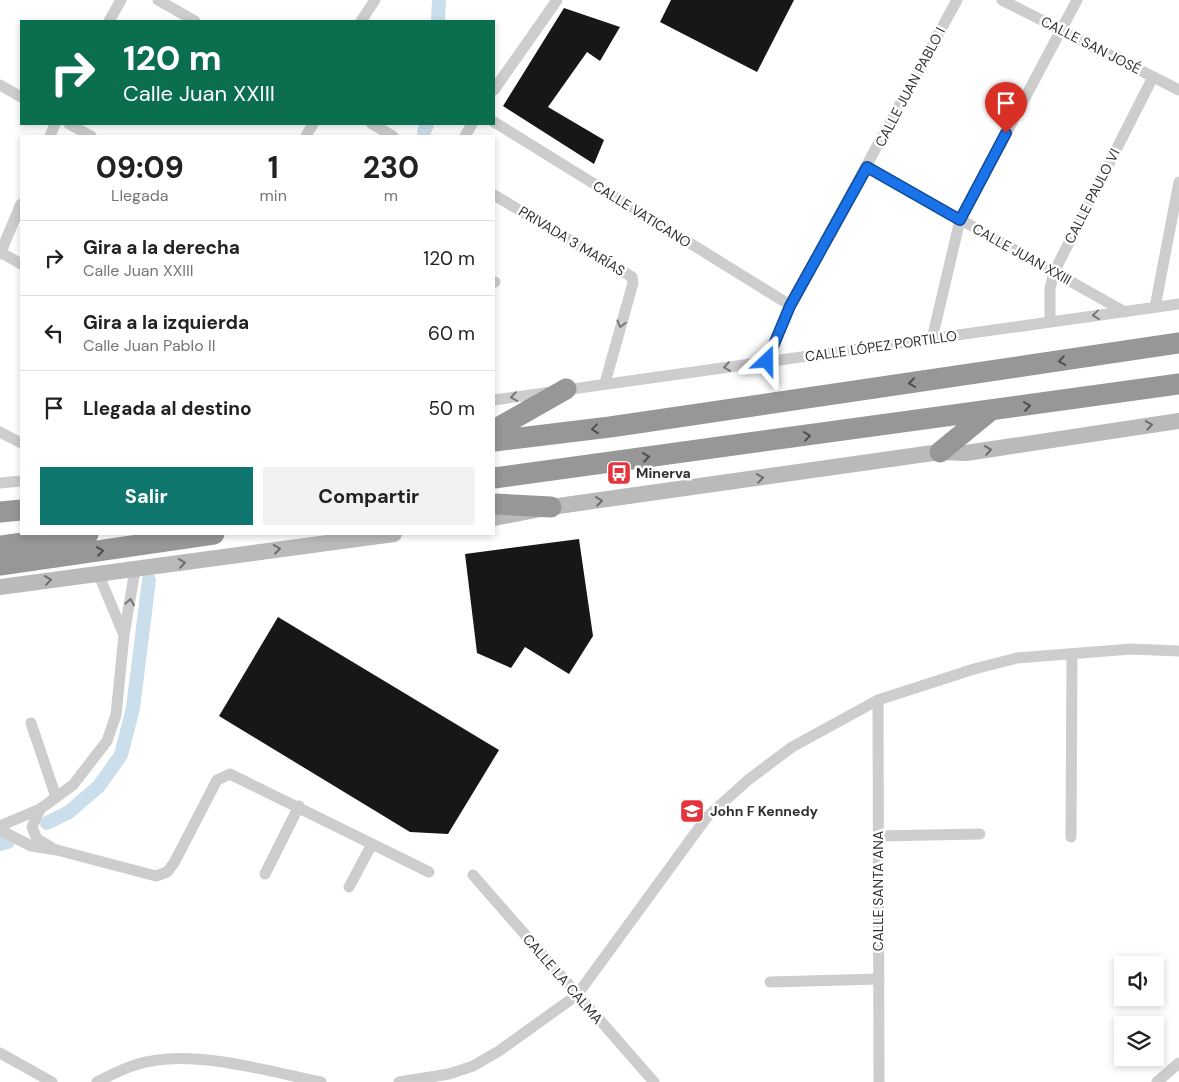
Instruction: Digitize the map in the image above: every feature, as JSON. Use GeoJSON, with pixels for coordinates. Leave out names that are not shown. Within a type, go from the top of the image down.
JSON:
{"type":"FeatureCollection","features":[{"type":"Feature","properties":{"kind":"highway"},"geometry":{"type":"LineString","coordinates":[[495,441],[610,427],[1179,343]]}},
{"type":"Feature","properties":{"kind":"highway"},"geometry":{"type":"LineString","coordinates":[[495,478],[1179,384]]}},
{"type":"Feature","properties":{"kind":"highway"},"geometry":{"type":"LineString","coordinates":[[495,429],[566,389]]}},
{"type":"Feature","properties":{"kind":"highway"},"geometry":{"type":"LineString","coordinates":[[940,452],[990,411]]}},
{"type":"Feature","properties":{"kind":"highway"},"geometry":{"type":"LineString","coordinates":[[495,490],[563,478],[592,464]]}},
{"type":"Feature","properties":{"kind":"highway"},"geometry":{"type":"LineString","coordinates":[[495,504],[551,507]]}},
{"type":"Feature","properties":{"kind":"highway"},"geometry":{"type":"LineString","coordinates":[[0,512],[20,510]]}},
{"type":"Feature","properties":{"kind":"highway"},"geometry":{"type":"LineString","coordinates":[[0,546],[81,535]]}},
{"type":"Feature","properties":{"kind":"highway"},"geometry":{"type":"LineString","coordinates":[[0,565],[207,535]]}},
{"type":"Feature","properties":{"kind":"street"},"geometry":{"type":"LineString","coordinates":[[110,20],[121,0]]}},
{"type":"Feature","properties":{"kind":"street"},"geometry":{"type":"LineString","coordinates":[[158,0],[193,20]]}},
{"type":"Feature","properties":{"kind":"street"},"geometry":{"type":"LineString","coordinates":[[362,20],[375,0]]}},
{"type":"Feature","properties":{"kind":"street"},"geometry":{"type":"LineString","coordinates":[[495,89],[557,0]]}},
{"type":"Feature","properties":{"kind":"street","name":"CALLE JUAN PABLO I"},"geometry":{"type":"LineString","coordinates":[[767,361],[790,306],[957,0]]}},
{"type":"Feature","properties":{"kind":"street","name":"CALLE SAN JOSÉ"},"geometry":{"type":"LineString","coordinates":[[1002,0],[1179,90]]}},
{"type":"Feature","properties":{"kind":"street"},"geometry":{"type":"LineString","coordinates":[[932,339],[960,220],[1077,0]]}},
{"type":"Feature","properties":{"kind":"street","name":"CALLE PAULO VI"},"geometry":{"type":"LineString","coordinates":[[1050,321],[1050,289],[1054,272],[1153,77]]}},
{"type":"Feature","properties":{"kind":"street"},"geometry":{"type":"LineString","coordinates":[[0,85],[20,96]]}},
{"type":"Feature","properties":{"kind":"street","name":"CALLE VATICANO"},"geometry":{"type":"LineString","coordinates":[[495,123],[790,306]]}},
{"type":"Feature","properties":{"kind":"street"},"geometry":{"type":"LineString","coordinates":[[71,125],[89,135]]}},
{"type":"Feature","properties":{"kind":"street"},"geometry":{"type":"LineString","coordinates":[[374,125],[392,135]]}},
{"type":"Feature","properties":{"kind":"street","name":"CALLE JUAN XXIII"},"geometry":{"type":"LineString","coordinates":[[867,167],[1124,312]]}},
{"type":"Feature","properties":{"kind":"street"},"geometry":{"type":"LineString","coordinates":[[1155,306],[1179,182]]}},
{"type":"Feature","properties":{"kind":"street","name":"PRIVADA 3 MARÍAS"},"geometry":{"type":"LineString","coordinates":[[495,196],[625,271],[632,277],[633,283],[605,383]]}},
{"type":"Feature","properties":{"kind":"street"},"geometry":{"type":"LineString","coordinates":[[20,206],[0,253],[20,263]]}},
{"type":"Feature","properties":{"kind":"street","name":"CALLE LÓPEZ PORTILLO"},"geometry":{"type":"LineString","coordinates":[[495,400],[1179,304]]}},
{"type":"Feature","properties":{"kind":"street"},"geometry":{"type":"LineString","coordinates":[[495,518],[551,507],[940,452],[966,453],[1179,421]]}},
{"type":"Feature","properties":{"kind":"street"},"geometry":{"type":"LineString","coordinates":[[0,432],[20,442]]}},
{"type":"Feature","properties":{"kind":"street"},"geometry":{"type":"LineString","coordinates":[[0,483],[20,481]]}},
{"type":"Feature","properties":{"kind":"street"},"geometry":{"type":"LineString","coordinates":[[0,587],[387,535]]}},
{"type":"Feature","properties":{"kind":"street"},"geometry":{"type":"LineString","coordinates":[[0,826],[40,809],[73,785],[94,760],[113,728],[124,635],[135,570]]}},
{"type":"Feature","properties":{"kind":"street"},"geometry":{"type":"LineString","coordinates":[[98,573],[124,635]]}},
{"type":"Feature","properties":{"kind":"street"},"geometry":{"type":"LineString","coordinates":[[399,1082],[449,1074],[473,1066],[499,1051],[577,995],[707,817],[748,780],[792,747],[878,700],[974,669],[1017,658],[1131,649],[1179,651]]}},
{"type":"Feature","properties":{"kind":"street"},"geometry":{"type":"LineString","coordinates":[[1071,836],[1072,654]]}},
{"type":"Feature","properties":{"kind":"street","name":"CALLE SANTA ANA"},"geometry":{"type":"LineString","coordinates":[[878,700],[879,1082]]}},
{"type":"Feature","properties":{"kind":"street"},"geometry":{"type":"LineString","coordinates":[[31,723],[56,797]]}},
{"type":"Feature","properties":{"kind":"street"},"geometry":{"type":"LineString","coordinates":[[0,830],[31,846],[57,850],[145,875],[161,875],[174,863],[215,784],[225,775],[235,775],[429,872]]}},
{"type":"Feature","properties":{"kind":"street"},"geometry":{"type":"LineString","coordinates":[[265,874],[299,806]]}},
{"type":"Feature","properties":{"kind":"street"},"geometry":{"type":"LineString","coordinates":[[40,809],[32,827],[34,834],[42,843],[57,850]]}},
{"type":"Feature","properties":{"kind":"street"},"geometry":{"type":"LineString","coordinates":[[878,836],[980,834]]}},
{"type":"Feature","properties":{"kind":"street"},"geometry":{"type":"LineString","coordinates":[[349,888],[372,844]]}},
{"type":"Feature","properties":{"kind":"street","name":"CALLE LA CALMA"},"geometry":{"type":"LineString","coordinates":[[473,875],[654,1082]]}},
{"type":"Feature","properties":{"kind":"street"},"geometry":{"type":"LineString","coordinates":[[770,982],[878,979]]}},
{"type":"Feature","properties":{"kind":"street"},"geometry":{"type":"LineString","coordinates":[[0,1053],[52,1082]]}},
{"type":"Feature","properties":{"kind":"street"},"geometry":{"type":"LineString","coordinates":[[97,1082],[136,1064],[174,1059],[211,1060],[321,1082]]}},
{"type":"Feature","properties":{"kind":"street"},"geometry":{"type":"LineString","coordinates":[[1157,1082],[1179,1062]]}},
{"type":"Feature","properties":{"kind":"street"},"geometry":{"type":"LineString","coordinates":[[256,1082],[258,1070]]}},
{"type":"Feature","properties":{"kind":"building"},"geometry":{"type":"Polygon","coordinates":[[[671,0],[794,0],[757,72],[660,22],[671,0]]]}},
{"type":"Feature","properties":{"kind":"building"},"geometry":{"type":"Polygon","coordinates":[[[564,8],[620,27],[600,61],[587,52],[548,107],[604,140],[594,164],[503,106],[564,8]]]}},
{"type":"Feature","properties":{"kind":"building"},"geometry":{"type":"Polygon","coordinates":[[[579,539],[593,636],[569,674],[525,647],[511,668],[477,653],[465,554],[579,539]]]}},
{"type":"Feature","properties":{"kind":"building"},"geometry":{"type":"Polygon","coordinates":[[[278,617],[499,750],[448,834],[410,832],[219,716],[278,617]]]}},
{"type":"Feature","properties":{"kind":"waterway"},"geometry":{"type":"LineString","coordinates":[[438,20],[439,0]]}},
{"type":"Feature","properties":{"kind":"waterway"},"geometry":{"type":"LineString","coordinates":[[424,132],[427,125]]}},
{"type":"Feature","properties":{"kind":"waterway"},"geometry":{"type":"LineString","coordinates":[[47,823],[69,812],[99,786],[121,755],[133,708],[149,580]]}},
{"type":"Feature","properties":{"kind":"waterway"},"geometry":{"type":"LineString","coordinates":[[0,844],[8,842]]}},
{"type":"Feature","properties":{"kind":"place","name":"Minerva"},"geometry":{"type":"Point","coordinates":[619,473]}},
{"type":"Feature","properties":{"kind":"place","name":"John F Kennedy"},"geometry":{"type":"Point","coordinates":[692,811]}},
{"type":"Feature","properties":{"kind":"route"},"geometry":{"type":"LineString","coordinates":[[767,361],[790,306],[867,167],[960,220],[1006,133]]}}]}
